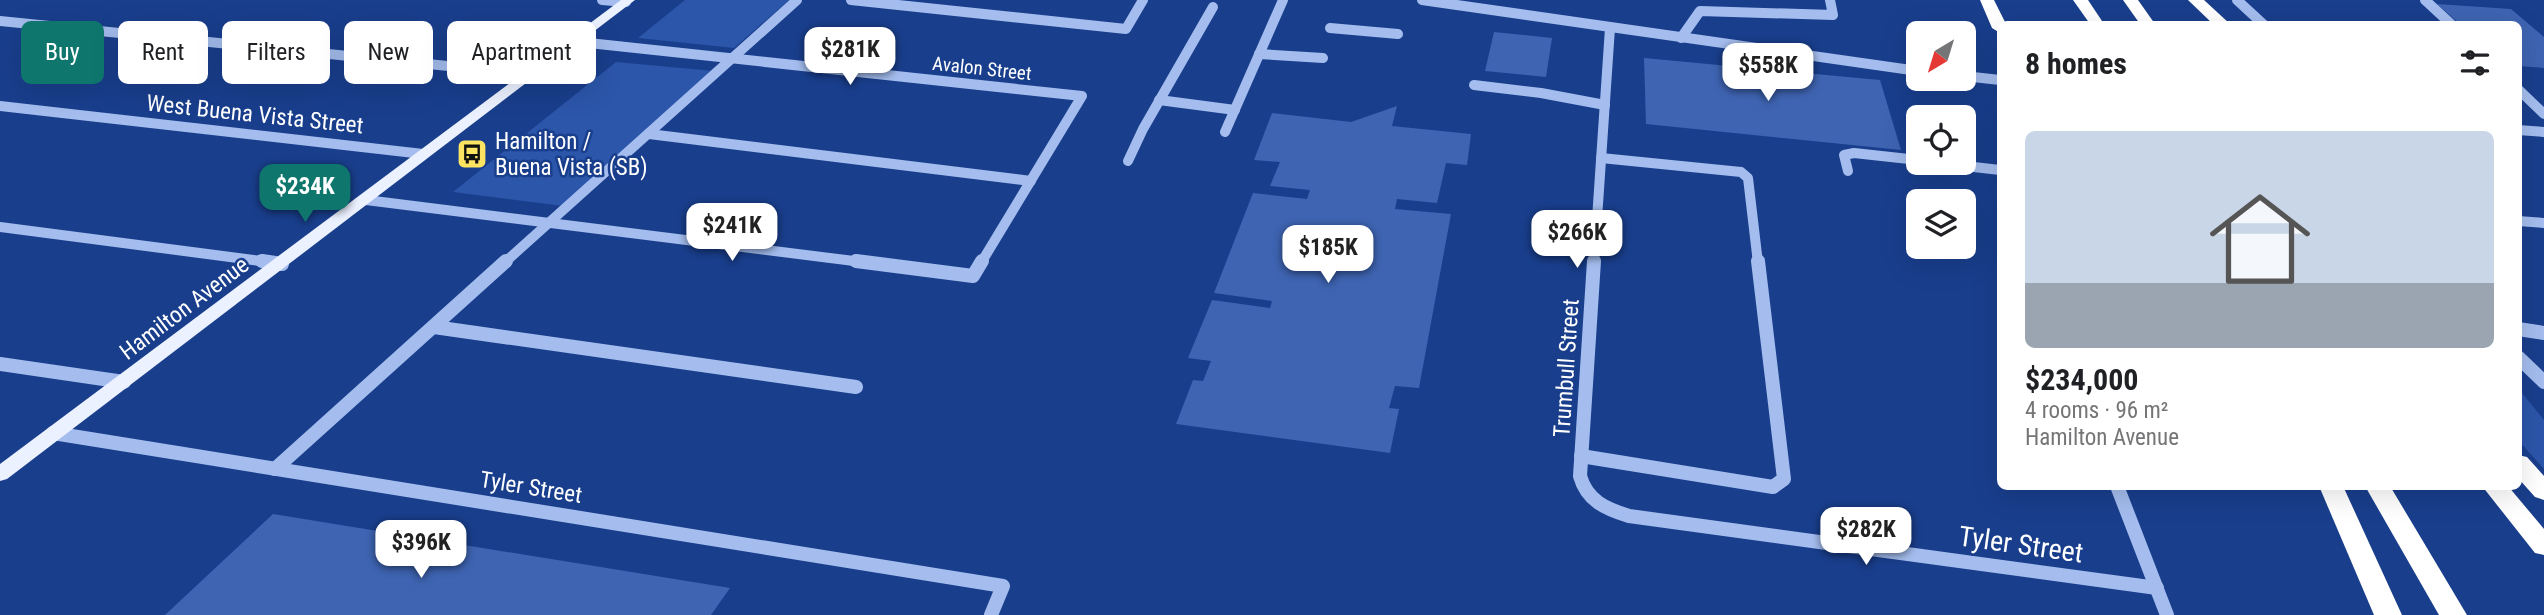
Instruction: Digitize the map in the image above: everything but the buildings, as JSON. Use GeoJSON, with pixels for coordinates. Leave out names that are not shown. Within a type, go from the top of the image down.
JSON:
{"type":"FeatureCollection","features":[{"type":"Feature","properties":{"kind":"highway"},"geometry":{"type":"LineString","coordinates":[[1987,0],[1997,22]]}},
{"type":"Feature","properties":{"kind":"highway"},"geometry":{"type":"LineString","coordinates":[[2080,0],[2095,21]]}},
{"type":"Feature","properties":{"kind":"highway"},"geometry":{"type":"LineString","coordinates":[[2130,0],[2146,21]]}},
{"type":"Feature","properties":{"kind":"highway"},"geometry":{"type":"LineString","coordinates":[[2195,0],[2219,21]]}},
{"type":"Feature","properties":{"kind":"highway"},"geometry":{"type":"LineString","coordinates":[[2522,467],[2544,491]]}},
{"type":"Feature","properties":{"kind":"highway"},"geometry":{"type":"LineString","coordinates":[[2333,490],[2388,615]]}},
{"type":"Feature","properties":{"kind":"highway"},"geometry":{"type":"LineString","coordinates":[[2379,490],[2453,615]]}},
{"type":"Feature","properties":{"kind":"highway"},"geometry":{"type":"LineString","coordinates":[[2497,490],[2544,547]]}},
{"type":"Feature","properties":{"kind":"main road","name":"Hamilton Avenue"},"geometry":{"type":"LineString","coordinates":[[596,23],[627,1]]}},
{"type":"Feature","properties":{"kind":"main road","name":"Hamilton Avenue"},"geometry":{"type":"LineString","coordinates":[[0,474],[282,264],[514,84]]}},
{"type":"Feature","properties":{"kind":"street"},"geometry":{"type":"LineString","coordinates":[[601,0],[627,1]]}},
{"type":"Feature","properties":{"kind":"street"},"geometry":{"type":"LineString","coordinates":[[275,469],[797,0]]}},
{"type":"Feature","properties":{"kind":"street"},"geometry":{"type":"LineString","coordinates":[[851,0],[1126,29],[1143,0]]}},
{"type":"Feature","properties":{"kind":"street"},"geometry":{"type":"LineString","coordinates":[[1225,132],[1283,0]]}},
{"type":"Feature","properties":{"kind":"street"},"geometry":{"type":"LineString","coordinates":[[1422,0],[1906,69]]}},
{"type":"Feature","properties":{"kind":"street"},"geometry":{"type":"LineString","coordinates":[[1681,38],[1700,11],[1833,15],[1830,0]]}},
{"type":"Feature","properties":{"kind":"street"},"geometry":{"type":"LineString","coordinates":[[2237,0],[2260,21]]}},
{"type":"Feature","properties":{"kind":"street"},"geometry":{"type":"LineString","coordinates":[[2425,0],[2448,21]]}},
{"type":"Feature","properties":{"kind":"street"},"geometry":{"type":"LineString","coordinates":[[1128,161],[1159,100],[1213,7]]}},
{"type":"Feature","properties":{"kind":"street"},"geometry":{"type":"LineString","coordinates":[[0,21],[447,66]]}},
{"type":"Feature","properties":{"kind":"street"},"geometry":{"type":"LineString","coordinates":[[1330,28],[1398,34]]}},
{"type":"Feature","properties":{"kind":"street","name":"Trumbull Street"},"geometry":{"type":"LineString","coordinates":[[1591,498],[1582,487],[1581,456],[1610,28]]}},
{"type":"Feature","properties":{"kind":"street","name":"Avalon Street"},"geometry":{"type":"LineString","coordinates":[[596,44],[1082,96],[1031,181]]}},
{"type":"Feature","properties":{"kind":"street"},"geometry":{"type":"LineString","coordinates":[[1259,54],[1323,58]]}},
{"type":"Feature","properties":{"kind":"street"},"geometry":{"type":"LineString","coordinates":[[1976,77],[1997,80]]}},
{"type":"Feature","properties":{"kind":"street"},"geometry":{"type":"LineString","coordinates":[[1474,85],[1541,93],[1605,105]]}},
{"type":"Feature","properties":{"kind":"street"},"geometry":{"type":"LineString","coordinates":[[2522,93],[2544,114]]}},
{"type":"Feature","properties":{"kind":"street"},"geometry":{"type":"LineString","coordinates":[[1159,100],[1235,110]]}},
{"type":"Feature","properties":{"kind":"street","name":"West Buena Vista Street"},"geometry":{"type":"LineString","coordinates":[[0,106],[423,154]]}},
{"type":"Feature","properties":{"kind":"street"},"geometry":{"type":"LineString","coordinates":[[2522,130],[2544,132]]}},
{"type":"Feature","properties":{"kind":"street"},"geometry":{"type":"LineString","coordinates":[[366,200],[973,276],[1031,181],[649,134]]}},
{"type":"Feature","properties":{"kind":"street"},"geometry":{"type":"LineString","coordinates":[[1848,171],[1844,155],[1854,153],[1906,159]]}},
{"type":"Feature","properties":{"kind":"street"},"geometry":{"type":"LineString","coordinates":[[1581,456],[1773,487],[1784,480],[1748,178],[1741,173],[1601,158]]}},
{"type":"Feature","properties":{"kind":"street"},"geometry":{"type":"LineString","coordinates":[[1976,167],[1997,170]]}},
{"type":"Feature","properties":{"kind":"street"},"geometry":{"type":"LineString","coordinates":[[2522,221],[2544,223]]}},
{"type":"Feature","properties":{"kind":"street"},"geometry":{"type":"LineString","coordinates":[[0,227],[282,264]]}},
{"type":"Feature","properties":{"kind":"street"},"geometry":{"type":"LineString","coordinates":[[434,327],[856,387]]}},
{"type":"Feature","properties":{"kind":"street"},"geometry":{"type":"LineString","coordinates":[[2522,330],[2544,333]]}},
{"type":"Feature","properties":{"kind":"street"},"geometry":{"type":"LineString","coordinates":[[2522,361],[2544,382]]}},
{"type":"Feature","properties":{"kind":"street"},"geometry":{"type":"LineString","coordinates":[[0,364],[124,382]]}},
{"type":"Feature","properties":{"kind":"street","name":"Tyler Street"},"geometry":{"type":"LineString","coordinates":[[52,433],[1003,586],[990,615]]}},
{"type":"Feature","properties":{"kind":"street"},"geometry":{"type":"LineString","coordinates":[[2119,490],[2167,615]]}},
{"type":"Feature","properties":{"kind":"street","name":"Tyler Street"},"geometry":{"type":"LineString","coordinates":[[1591,498],[1609,509],[1629,516],[2157,588]]}},
{"type":"Feature","properties":{"kind":"shaded area"},"geometry":{"type":"Polygon","coordinates":[[[685,0],[789,0],[734,48],[638,38],[685,0]]]}},
{"type":"Feature","properties":{"kind":"shaded area"},"geometry":{"type":"Polygon","coordinates":[[[616,62],[714,71],[563,206],[453,192],[588,84],[596,84],[596,78],[616,62]]]}},
{"type":"Feature","properties":{"kind":"shaded area"},"geometry":{"type":"Polygon","coordinates":[[[2522,393],[2544,420],[2544,469],[2522,444],[2522,393]]]}},
{"type":"Feature","properties":{"kind":"place","name":"Hamilton / Buena Vista (SB)"},"geometry":{"type":"Point","coordinates":[472,154]}}]}
